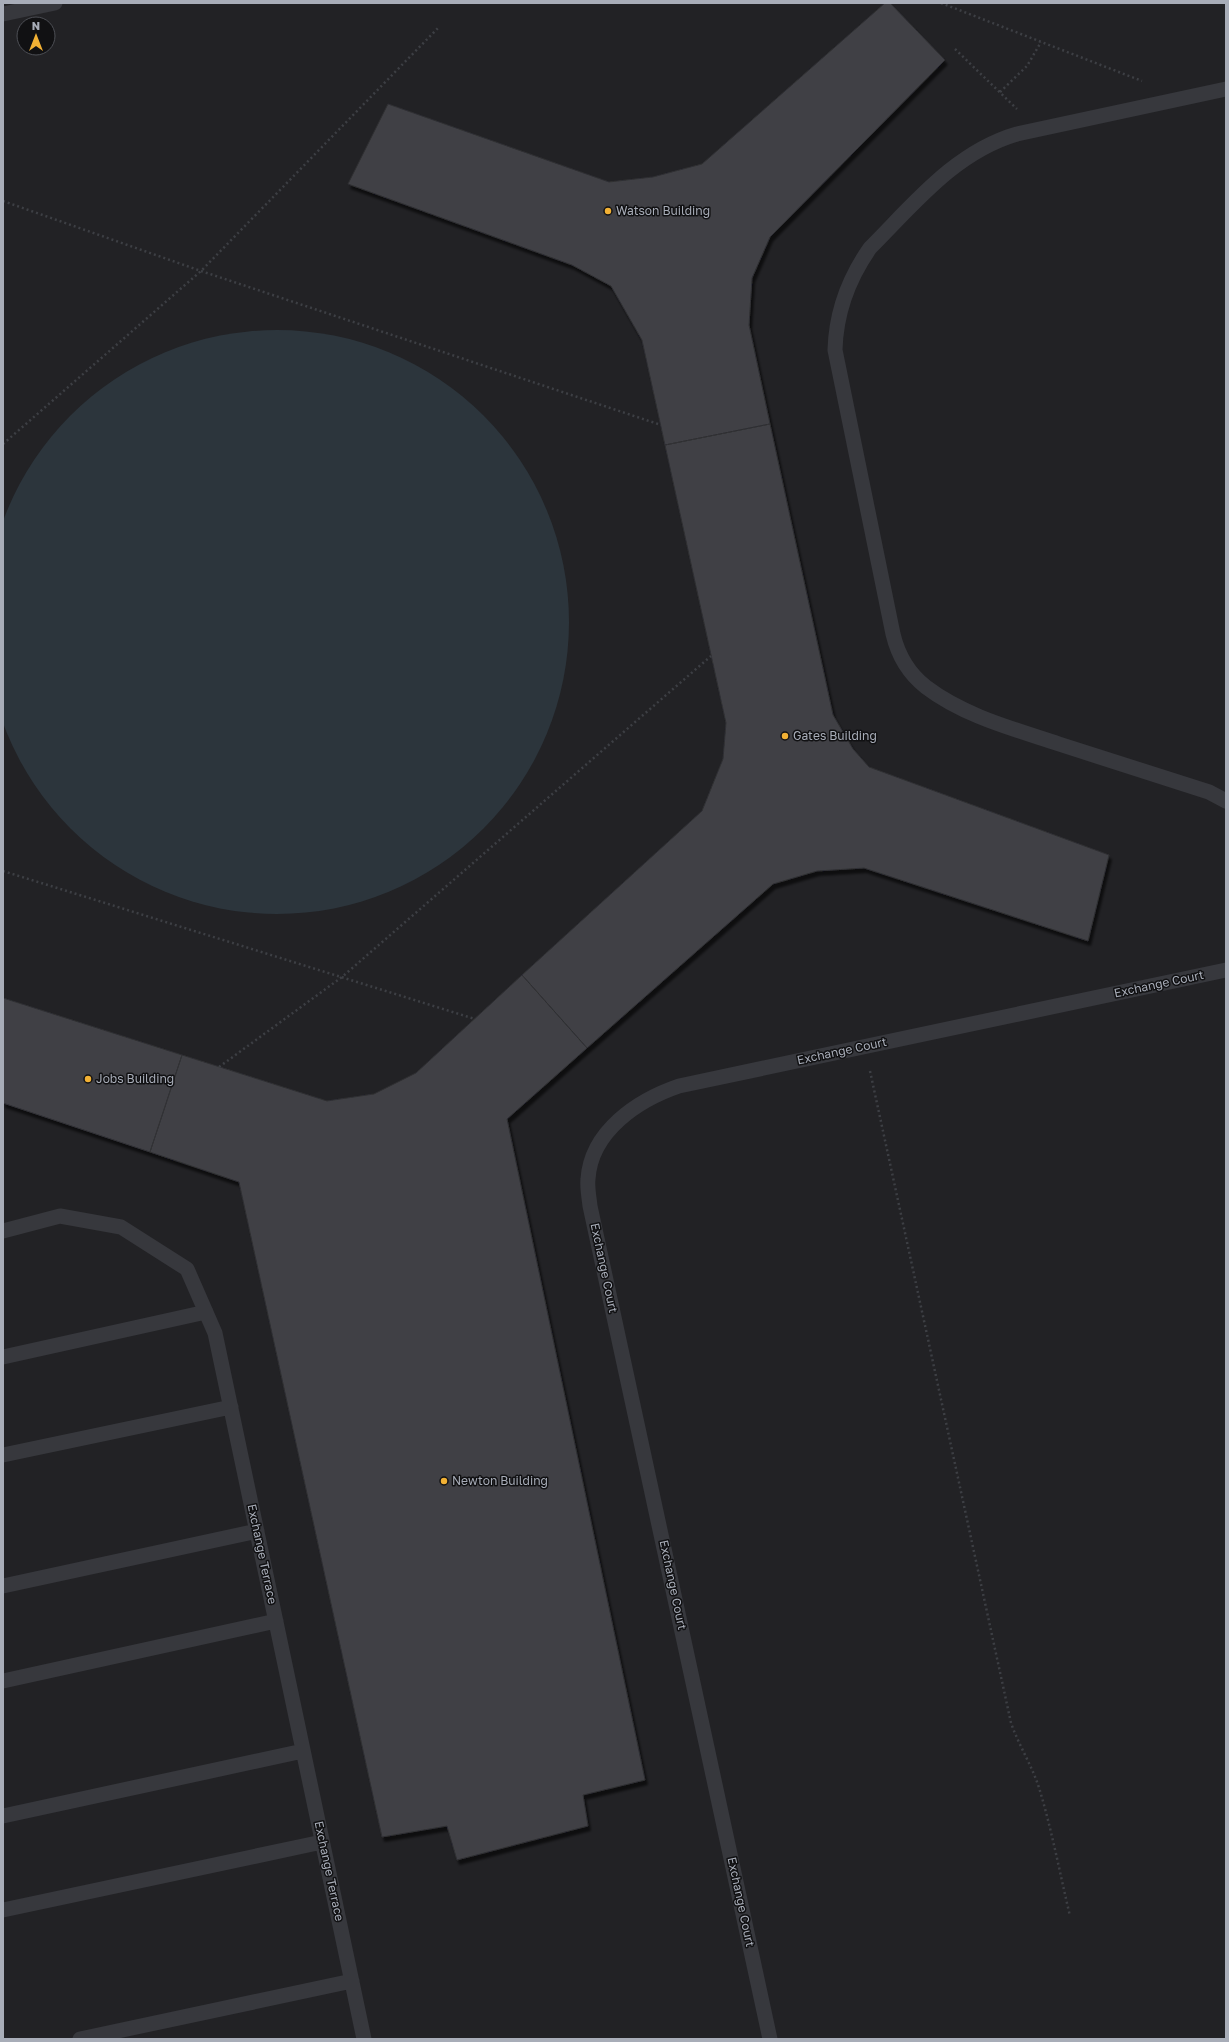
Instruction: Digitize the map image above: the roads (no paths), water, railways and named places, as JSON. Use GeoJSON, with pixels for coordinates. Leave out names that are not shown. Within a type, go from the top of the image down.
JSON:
{"type":"FeatureCollection","features":[{"type":"Feature","properties":{"kind":"lane"},"geometry":{"type":"LineString","coordinates":[[3,14],[32,6],[55,3]]}},
{"type":"Feature","properties":{"kind":"lane"},"geometry":{"type":"LineString","coordinates":[[1226,89],[1037,129],[987,144],[958,163],[942,176],[870,248],[854,274],[842,305],[835,337],[836,363],[896,645],[908,670],[940,696],[966,710],[1000,724],[1209,792],[1226,801]]}},
{"type":"Feature","properties":{"kind":"lane","name":"Exchange Court"},"geometry":{"type":"LineString","coordinates":[[770,2039],[597,1239],[588,1180],[593,1154],[608,1132],[629,1111],[662,1092],[697,1082],[1226,970]]}},
{"type":"Feature","properties":{"kind":"lane","name":"Exchange Terrace"},"geometry":{"type":"LineString","coordinates":[[3,1231],[60,1216],[121,1227],[187,1269],[215,1333],[364,2039]]}},
{"type":"Feature","properties":{"kind":"lane"},"geometry":{"type":"LineString","coordinates":[[3,1357],[206,1312]]}},
{"type":"Feature","properties":{"kind":"lane"},"geometry":{"type":"LineString","coordinates":[[3,1455],[231,1407]]}},
{"type":"Feature","properties":{"kind":"lane"},"geometry":{"type":"LineString","coordinates":[[3,1586],[257,1530]]}},
{"type":"Feature","properties":{"kind":"lane"},"geometry":{"type":"LineString","coordinates":[[3,1681],[276,1621]]}},
{"type":"Feature","properties":{"kind":"lane"},"geometry":{"type":"LineString","coordinates":[[3,1816],[303,1751]]}},
{"type":"Feature","properties":{"kind":"lane"},"geometry":{"type":"LineString","coordinates":[[3,1910],[322,1842]]}},
{"type":"Feature","properties":{"kind":"lane"},"geometry":{"type":"LineString","coordinates":[[80,2039],[352,1981]]}},
{"type":"Feature","properties":{"kind":"place","name":"Watson Building"},"geometry":{"type":"Point","coordinates":[608,211]}},
{"type":"Feature","properties":{"kind":"place","name":"Gates Building"},"geometry":{"type":"Point","coordinates":[785,736]}},
{"type":"Feature","properties":{"kind":"place","name":"Jobs Building"},"geometry":{"type":"Point","coordinates":[88,1079]}},
{"type":"Feature","properties":{"kind":"place","name":"Newton Building"},"geometry":{"type":"Point","coordinates":[444,1481]}}]}
